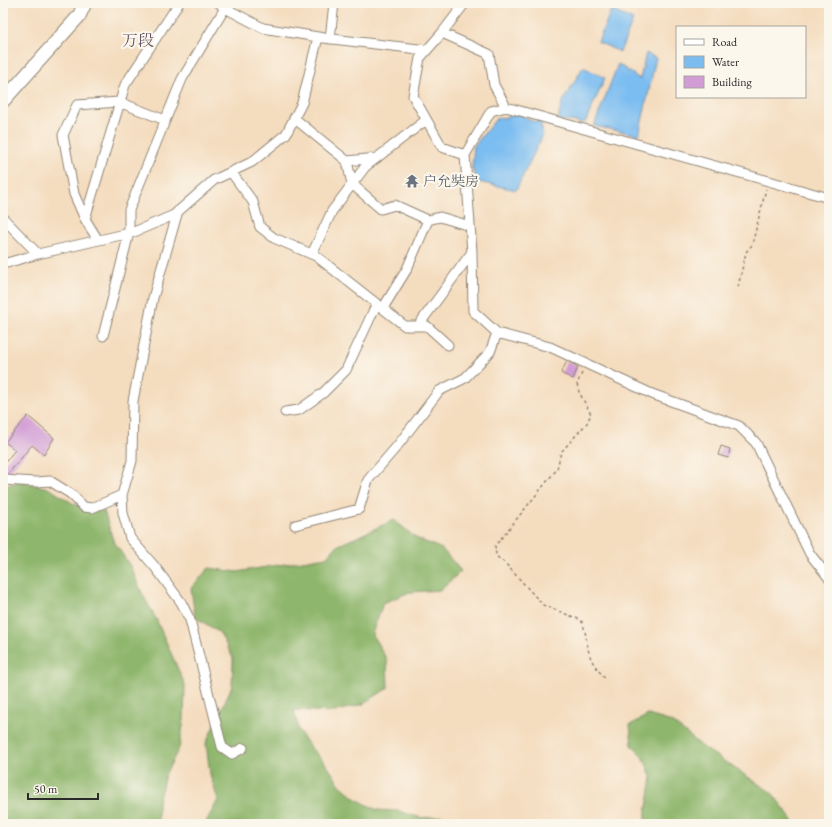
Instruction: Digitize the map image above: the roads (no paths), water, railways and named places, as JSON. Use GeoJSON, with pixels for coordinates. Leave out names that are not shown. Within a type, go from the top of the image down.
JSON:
{"type":"FeatureCollection","features":[{"type":"Feature","properties":{"kind":"street"},"geometry":{"type":"LineString","coordinates":[[3,101],[79,16],[85,3]]}},
{"type":"Feature","properties":{"kind":"street"},"geometry":{"type":"LineString","coordinates":[[85,219],[125,85],[179,3]]}},
{"type":"Feature","properties":{"kind":"street"},"geometry":{"type":"LineString","coordinates":[[330,39],[334,3]]}},
{"type":"Feature","properties":{"kind":"street"},"geometry":{"type":"LineString","coordinates":[[465,3],[420,58],[413,96],[442,147],[465,155]]}},
{"type":"Feature","properties":{"kind":"street"},"geometry":{"type":"LineString","coordinates":[[103,336],[129,233],[129,210],[182,78],[222,5],[263,28],[330,39],[427,50]]}},
{"type":"Feature","properties":{"kind":"street"},"geometry":{"type":"LineString","coordinates":[[442,33],[489,54],[494,85],[506,107]]}},
{"type":"Feature","properties":{"kind":"street"},"geometry":{"type":"LineString","coordinates":[[3,264],[38,254],[129,233],[174,215],[214,180],[252,162],[286,134],[302,103],[318,37]]}},
{"type":"Feature","properties":{"kind":"street"},"geometry":{"type":"LineString","coordinates":[[98,240],[85,219],[74,194],[63,135],[77,105],[119,102],[165,120]]}},
{"type":"Feature","properties":{"kind":"street"},"geometry":{"type":"LineString","coordinates":[[829,198],[506,107],[491,112],[465,155],[472,252],[472,311],[497,333],[550,347],[652,394],[739,426],[756,443],[810,554],[829,578]]}},
{"type":"Feature","properties":{"kind":"street"},"geometry":{"type":"LineString","coordinates":[[294,118],[347,161],[352,184],[381,209],[395,205],[428,220],[440,217],[470,226]]}},
{"type":"Feature","properties":{"kind":"street"},"geometry":{"type":"LineString","coordinates":[[312,254],[332,211],[365,167],[426,120]]}},
{"type":"Feature","properties":{"kind":"street"},"geometry":{"type":"LineString","coordinates":[[347,161],[377,158]]}},
{"type":"Feature","properties":{"kind":"street"},"geometry":{"type":"LineString","coordinates":[[231,172],[253,202],[260,227],[274,238],[316,256],[405,326],[427,326],[448,345]]}},
{"type":"Feature","properties":{"kind":"street"},"geometry":{"type":"LineString","coordinates":[[178,212],[153,298],[133,401],[132,461],[122,495],[123,513],[130,538],[155,567],[181,602],[190,620],[222,747],[232,754],[243,748]]}},
{"type":"Feature","properties":{"kind":"street"},"geometry":{"type":"LineString","coordinates":[[3,218],[38,254]]}},
{"type":"Feature","properties":{"kind":"street"},"geometry":{"type":"LineString","coordinates":[[285,412],[299,410],[323,393],[346,370],[380,305],[407,269],[428,220]]}},
{"type":"Feature","properties":{"kind":"street"},"geometry":{"type":"LineString","coordinates":[[418,326],[472,252]]}},
{"type":"Feature","properties":{"kind":"street"},"geometry":{"type":"LineString","coordinates":[[295,525],[359,509],[368,480],[398,445],[438,391],[465,378],[490,352],[497,333]]}},
{"type":"Feature","properties":{"kind":"street"},"geometry":{"type":"LineString","coordinates":[[3,480],[36,482],[50,481],[71,494],[84,507],[92,508],[122,495]]}},
{"type":"Feature","properties":{"kind":"water"},"geometry":{"type":"Polygon","coordinates":[[[611,10],[633,20],[620,52],[598,42],[611,10]]]}},
{"type":"Feature","properties":{"kind":"water"},"geometry":{"type":"Polygon","coordinates":[[[646,53],[656,58],[639,135],[594,126],[618,64],[640,79],[646,53]]]}},
{"type":"Feature","properties":{"kind":"water"},"geometry":{"type":"Polygon","coordinates":[[[583,67],[605,78],[585,123],[558,120],[562,103],[583,67]]]}},
{"type":"Feature","properties":{"kind":"water"},"geometry":{"type":"Polygon","coordinates":[[[521,114],[533,122],[540,120],[543,135],[516,190],[478,182],[472,168],[474,146],[496,119],[521,114]]]}},
{"type":"Feature","properties":{"kind":"place","name":"户允奘房"},"geometry":{"type":"Point","coordinates":[412,181]}},
{"type":"Feature","properties":{"kind":"district","name":"万段"},"geometry":{"type":"Point","coordinates":[138,40]}}]}
